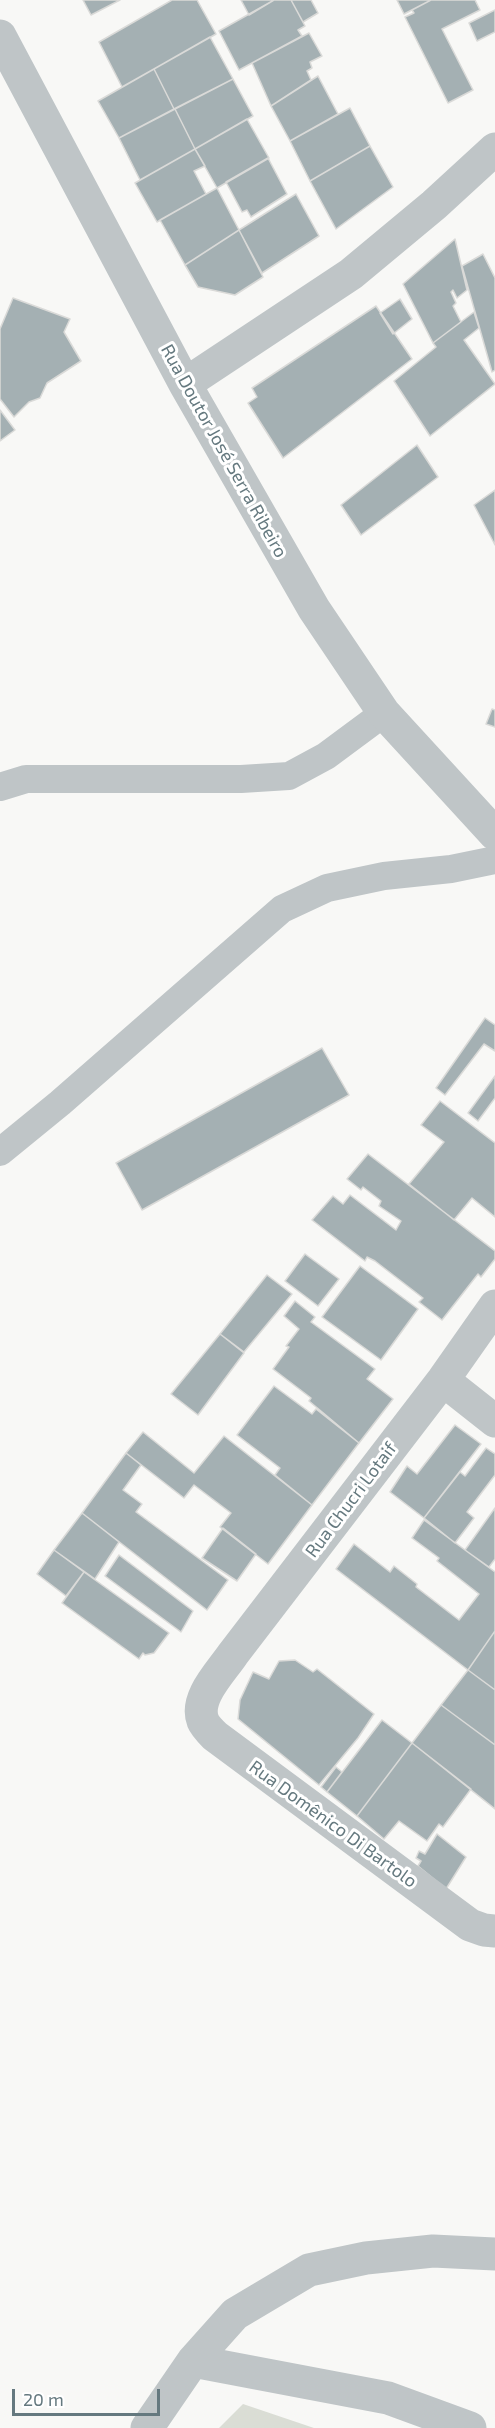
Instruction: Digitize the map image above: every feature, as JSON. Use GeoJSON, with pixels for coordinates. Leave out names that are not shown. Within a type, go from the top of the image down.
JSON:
{"type":"FeatureCollection","features":[{"type":"Feature","properties":{"kind":"street","name":"Rua Doutor José Serra Ribeiro"},"geometry":{"type":"LineString","coordinates":[[0,36],[10,82],[314,609],[384,713],[495,834]]}},
{"type":"Feature","properties":{"kind":"street"},"geometry":{"type":"LineString","coordinates":[[185,384],[351,274],[434,205],[495,148]]}},
{"type":"Feature","properties":{"kind":"street","name":"Rua Chucri Lotaif"},"geometry":{"type":"LineString","coordinates":[[207,1692],[233,1654],[443,1380],[495,1306]]}},
{"type":"Feature","properties":{"kind":"street"},"geometry":{"type":"LineString","coordinates":[[443,1380],[495,1421]]}},
{"type":"Feature","properties":{"kind":"street","name":"Rua Domênico Di Bartolo"},"geometry":{"type":"LineString","coordinates":[[207,1692],[201,1706],[203,1721],[214,1736],[470,1925],[495,1931]]}},
{"type":"Feature","properties":{"kind":"street"},"geometry":{"type":"LineString","coordinates":[[147,2428],[193,2361],[236,2314],[309,2270],[366,2258],[433,2251],[495,2254]]}},
{"type":"Feature","properties":{"kind":"street"},"geometry":{"type":"LineString","coordinates":[[193,2361],[388,2398],[470,2428]]}},
{"type":"Feature","properties":{"kind":"lane"},"geometry":{"type":"LineString","coordinates":[[0,787],[26,779],[289,776],[326,756],[384,713]]}},
{"type":"Feature","properties":{"kind":"lane"},"geometry":{"type":"LineString","coordinates":[[0,1152],[60,1103],[282,909],[327,888],[384,876],[495,860]]}},
{"type":"Feature","properties":{"kind":"shaded area"},"geometry":{"type":"Polygon","coordinates":[[[243,2404],[314,2428],[219,2428],[243,2404]]]}},
{"type":"Feature","properties":{"kind":"building"},"geometry":{"type":"Polygon","coordinates":[[[83,0],[120,0],[91,15],[83,0]]]}},
{"type":"Feature","properties":{"kind":"building"},"geometry":{"type":"Polygon","coordinates":[[[172,0],[197,0],[216,34],[122,87],[99,42],[172,0]]]}},
{"type":"Feature","properties":{"kind":"building"},"geometry":{"type":"Polygon","coordinates":[[[241,0],[274,0],[249,15],[241,0]]]}},
{"type":"Feature","properties":{"kind":"building"},"geometry":{"type":"Polygon","coordinates":[[[274,0],[291,0],[305,26],[298,30],[302,36],[239,70],[219,31],[274,0]]]}},
{"type":"Feature","properties":{"kind":"building"},"geometry":{"type":"Polygon","coordinates":[[[291,0],[311,0],[318,13],[303,22],[291,0]]]}},
{"type":"Feature","properties":{"kind":"building"},"geometry":{"type":"Polygon","coordinates":[[[397,0],[431,0],[404,14],[397,0]]]}},
{"type":"Feature","properties":{"kind":"building"},"geometry":{"type":"Polygon","coordinates":[[[431,0],[475,0],[480,10],[442,29],[473,90],[448,103],[405,17],[414,13],[412,10],[431,0]]]}},
{"type":"Feature","properties":{"kind":"building"},"geometry":{"type":"Polygon","coordinates":[[[495,10],[495,32],[477,41],[469,23],[495,10]]]}},
{"type":"Feature","properties":{"kind":"building"},"geometry":{"type":"Polygon","coordinates":[[[309,33],[322,56],[310,62],[312,68],[307,71],[311,80],[271,106],[252,63],[309,33]]]}},
{"type":"Feature","properties":{"kind":"building"},"geometry":{"type":"Polygon","coordinates":[[[210,37],[233,79],[174,109],[154,69],[210,37]]]}},
{"type":"Feature","properties":{"kind":"building"},"geometry":{"type":"Polygon","coordinates":[[[154,69],[174,109],[119,138],[98,101],[154,69]]]}},
{"type":"Feature","properties":{"kind":"building"},"geometry":{"type":"Polygon","coordinates":[[[318,76],[338,114],[290,141],[271,106],[318,76]]]}},
{"type":"Feature","properties":{"kind":"building"},"geometry":{"type":"Polygon","coordinates":[[[233,79],[253,116],[195,149],[175,109],[233,79]]]}},
{"type":"Feature","properties":{"kind":"building"},"geometry":{"type":"Polygon","coordinates":[[[350,108],[370,146],[310,181],[290,141],[350,108]]]}},
{"type":"Feature","properties":{"kind":"building"},"geometry":{"type":"Polygon","coordinates":[[[175,109],[195,149],[140,180],[119,138],[175,109]]]}},
{"type":"Feature","properties":{"kind":"building"},"geometry":{"type":"Polygon","coordinates":[[[247,119],[269,158],[217,188],[195,149],[247,119]]]}},
{"type":"Feature","properties":{"kind":"building"},"geometry":{"type":"Polygon","coordinates":[[[370,146],[393,187],[336,229],[310,181],[370,146]]]}},
{"type":"Feature","properties":{"kind":"building"},"geometry":{"type":"Polygon","coordinates":[[[195,149],[205,166],[194,171],[206,194],[157,222],[135,183],[195,149]]]}},
{"type":"Feature","properties":{"kind":"building"},"geometry":{"type":"Polygon","coordinates":[[[268,158],[287,194],[251,217],[247,210],[242,212],[226,182],[268,158]]]}},
{"type":"Feature","properties":{"kind":"building"},"geometry":{"type":"Polygon","coordinates":[[[217,188],[239,230],[185,265],[160,220],[217,188]]]}},
{"type":"Feature","properties":{"kind":"building"},"geometry":{"type":"Polygon","coordinates":[[[296,194],[319,236],[262,273],[239,230],[296,194]]]}},
{"type":"Feature","properties":{"kind":"building"},"geometry":{"type":"Polygon","coordinates":[[[239,230],[263,277],[235,295],[198,287],[185,265],[239,230]]]}},
{"type":"Feature","properties":{"kind":"building"},"geometry":{"type":"Polygon","coordinates":[[[455,239],[467,290],[457,298],[453,290],[451,292],[456,303],[453,306],[461,322],[433,343],[403,284],[455,239]]]}},
{"type":"Feature","properties":{"kind":"building"},"geometry":{"type":"Polygon","coordinates":[[[483,254],[495,278],[495,370],[492,372],[462,266],[483,254]]]}},
{"type":"Feature","properties":{"kind":"building"},"geometry":{"type":"Polygon","coordinates":[[[13,298],[70,319],[64,332],[81,361],[47,383],[40,398],[29,402],[14,417],[0,399],[0,329],[13,298]]]}},
{"type":"Feature","properties":{"kind":"building"},"geometry":{"type":"Polygon","coordinates":[[[400,299],[412,319],[393,334],[380,313],[400,299]]]}},
{"type":"Feature","properties":{"kind":"building"},"geometry":{"type":"Polygon","coordinates":[[[376,306],[412,359],[283,458],[248,403],[257,397],[252,388],[376,306]]]}},
{"type":"Feature","properties":{"kind":"building"},"geometry":{"type":"Polygon","coordinates":[[[474,312],[479,328],[464,340],[495,384],[430,436],[394,381],[436,347],[433,343],[474,312]]]}},
{"type":"Feature","properties":{"kind":"building"},"geometry":{"type":"Polygon","coordinates":[[[0,410],[15,430],[0,441],[0,410]]]}},
{"type":"Feature","properties":{"kind":"building"},"geometry":{"type":"Polygon","coordinates":[[[417,445],[438,477],[361,535],[341,505],[417,445]]]}},
{"type":"Feature","properties":{"kind":"building"},"geometry":{"type":"Polygon","coordinates":[[[495,490],[495,545],[474,505],[495,490]]]}},
{"type":"Feature","properties":{"kind":"building"},"geometry":{"type":"Polygon","coordinates":[[[492,709],[495,710],[495,727],[486,724],[492,709]]]}},
{"type":"Feature","properties":{"kind":"building"},"geometry":{"type":"Polygon","coordinates":[[[485,1018],[495,1025],[495,1051],[484,1044],[445,1095],[436,1088],[485,1018]]]}},
{"type":"Feature","properties":{"kind":"building"},"geometry":{"type":"Polygon","coordinates":[[[322,1048],[349,1095],[142,1210],[116,1163],[322,1048]]]}},
{"type":"Feature","properties":{"kind":"building"},"geometry":{"type":"Polygon","coordinates":[[[495,1076],[495,1098],[478,1121],[468,1113],[495,1076]]]}},
{"type":"Feature","properties":{"kind":"building"},"geometry":{"type":"Polygon","coordinates":[[[440,1101],[495,1143],[495,1217],[472,1198],[454,1220],[409,1184],[444,1142],[421,1125],[440,1101]]]}},
{"type":"Feature","properties":{"kind":"building"},"geometry":{"type":"Polygon","coordinates":[[[368,1154],[495,1251],[495,1259],[481,1277],[478,1274],[442,1320],[419,1302],[423,1298],[375,1261],[367,1257],[365,1261],[312,1220],[333,1196],[343,1204],[350,1195],[396,1230],[401,1221],[379,1206],[381,1201],[363,1187],[361,1190],[347,1179],[368,1154]]]}},
{"type":"Feature","properties":{"kind":"building"},"geometry":{"type":"Polygon","coordinates":[[[305,1254],[339,1279],[318,1306],[285,1281],[305,1254]]]}},
{"type":"Feature","properties":{"kind":"building"},"geometry":{"type":"Polygon","coordinates":[[[360,1266],[418,1309],[381,1360],[322,1317],[360,1266]]]}},
{"type":"Feature","properties":{"kind":"building"},"geometry":{"type":"Polygon","coordinates":[[[267,1275],[292,1294],[244,1352],[220,1334],[267,1275]]]}},
{"type":"Feature","properties":{"kind":"building"},"geometry":{"type":"Polygon","coordinates":[[[295,1301],[315,1317],[311,1322],[375,1369],[367,1379],[393,1399],[359,1443],[309,1401],[311,1398],[273,1369],[299,1329],[284,1316],[295,1301]]]}},
{"type":"Feature","properties":{"kind":"building"},"geometry":{"type":"Polygon","coordinates":[[[220,1334],[244,1353],[198,1415],[171,1394],[220,1334]]]}},
{"type":"Feature","properties":{"kind":"building"},"geometry":{"type":"Polygon","coordinates":[[[274,1386],[312,1414],[316,1409],[359,1443],[312,1505],[275,1475],[280,1468],[237,1435],[274,1386]]]}},
{"type":"Feature","properties":{"kind":"building"},"geometry":{"type":"Polygon","coordinates":[[[455,1425],[481,1444],[424,1518],[390,1492],[407,1466],[417,1474],[455,1425]]]}},
{"type":"Feature","properties":{"kind":"building"},"geometry":{"type":"Polygon","coordinates":[[[143,1432],[194,1473],[224,1436],[312,1505],[268,1564],[220,1527],[231,1513],[194,1485],[184,1498],[126,1453],[143,1432]]]}},
{"type":"Feature","properties":{"kind":"building"},"geometry":{"type":"Polygon","coordinates":[[[486,1448],[495,1454],[495,1475],[467,1512],[474,1518],[455,1543],[424,1518],[460,1472],[465,1476],[486,1448]]]}},
{"type":"Feature","properties":{"kind":"building"},"geometry":{"type":"Polygon","coordinates":[[[126,1453],[141,1465],[123,1490],[142,1504],[136,1512],[228,1580],[207,1610],[82,1513],[126,1453]]]}},
{"type":"Feature","properties":{"kind":"building"},"geometry":{"type":"Polygon","coordinates":[[[495,1508],[495,1559],[489,1567],[465,1550],[495,1508]]]}},
{"type":"Feature","properties":{"kind":"building"},"geometry":{"type":"Polygon","coordinates":[[[82,1513],[119,1542],[95,1579],[54,1550],[82,1513]]]}},
{"type":"Feature","properties":{"kind":"building"},"geometry":{"type":"Polygon","coordinates":[[[424,1520],[495,1572],[495,1631],[468,1670],[336,1569],[354,1544],[390,1572],[394,1566],[417,1584],[416,1587],[459,1620],[479,1594],[437,1561],[439,1558],[412,1538],[424,1520]]]}},
{"type":"Feature","properties":{"kind":"building"},"geometry":{"type":"Polygon","coordinates":[[[223,1528],[256,1554],[237,1581],[202,1558],[223,1528]]]}},
{"type":"Feature","properties":{"kind":"building"},"geometry":{"type":"Polygon","coordinates":[[[54,1550],[84,1572],[66,1596],[37,1574],[54,1550]]]}},
{"type":"Feature","properties":{"kind":"building"},"geometry":{"type":"Polygon","coordinates":[[[119,1555],[193,1611],[181,1632],[105,1576],[119,1555]]]}},
{"type":"Feature","properties":{"kind":"building"},"geometry":{"type":"Polygon","coordinates":[[[84,1572],[169,1633],[154,1653],[145,1655],[143,1653],[139,1659],[62,1603],[84,1572]]]}},
{"type":"Feature","properties":{"kind":"building"},"geometry":{"type":"Polygon","coordinates":[[[495,1631],[495,1690],[468,1670],[495,1631]]]}},
{"type":"Feature","properties":{"kind":"building"},"geometry":{"type":"Polygon","coordinates":[[[295,1660],[313,1672],[317,1669],[374,1714],[358,1738],[319,1785],[238,1719],[240,1700],[253,1672],[269,1679],[279,1661],[295,1660]]]}},
{"type":"Feature","properties":{"kind":"building"},"geometry":{"type":"Polygon","coordinates":[[[468,1670],[495,1690],[495,1745],[441,1705],[468,1670]]]}},
{"type":"Feature","properties":{"kind":"building"},"geometry":{"type":"Polygon","coordinates":[[[441,1705],[495,1745],[495,1809],[412,1743],[441,1705]]]}},
{"type":"Feature","properties":{"kind":"building"},"geometry":{"type":"Polygon","coordinates":[[[382,1720],[412,1743],[357,1816],[327,1792],[382,1720]]]}},
{"type":"Feature","properties":{"kind":"building"},"geometry":{"type":"Polygon","coordinates":[[[412,1743],[471,1789],[443,1827],[439,1824],[427,1841],[399,1821],[384,1839],[357,1816],[412,1743]]]}},
{"type":"Feature","properties":{"kind":"building"},"geometry":{"type":"Polygon","coordinates":[[[336,1767],[342,1772],[327,1792],[321,1787],[336,1767]]]}},
{"type":"Feature","properties":{"kind":"building"},"geometry":{"type":"Polygon","coordinates":[[[437,1834],[466,1857],[446,1889],[418,1866],[421,1861],[416,1858],[419,1851],[425,1854],[437,1834]]]}}]}
